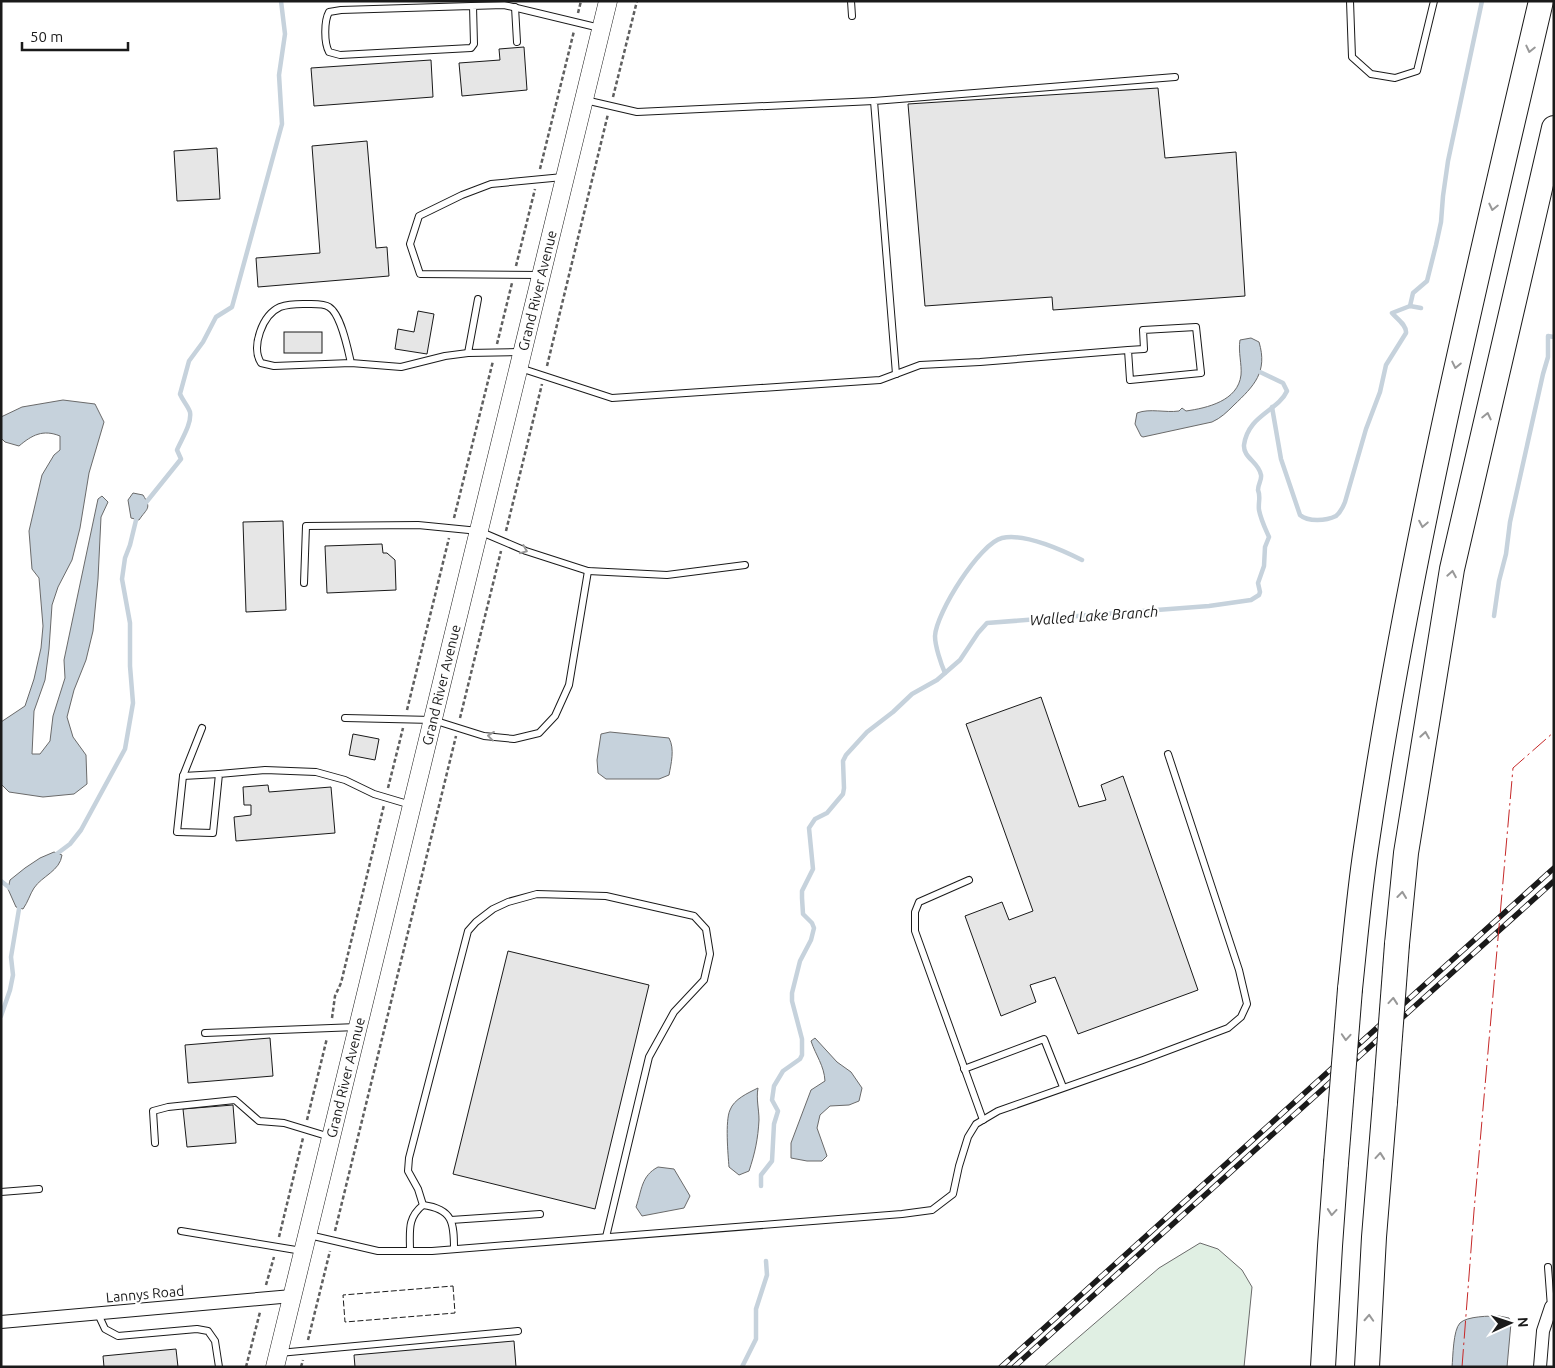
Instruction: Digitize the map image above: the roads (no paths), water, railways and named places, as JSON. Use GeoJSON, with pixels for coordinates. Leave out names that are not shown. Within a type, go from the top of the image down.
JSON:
{"type":"FeatureCollection","features":[{"type":"Feature","properties":{"kind":"highway"},"geometry":{"type":"LineString","coordinates":[[1323,1367],[1330,1246],[1350,988],[1366,850],[1412,576],[1471,299],[1541,1]]}},
{"type":"Feature","properties":{"kind":"highway"},"geometry":{"type":"LineString","coordinates":[[1367,1367],[1384,1102],[1406,853],[1452,569],[1554,128]]}},
{"type":"Feature","properties":{"kind":"main road","name":"Grand River Avenue"},"geometry":{"type":"LineString","coordinates":[[276,1360],[608,1]]}},
{"type":"Feature","properties":{"kind":"street","name":"Lannys Road"},"geometry":{"type":"LineString","coordinates":[[1,1322],[292,1296]]}},
{"type":"Feature","properties":{"kind":"street"},"geometry":{"type":"LineString","coordinates":[[1540,1367],[1543,1332],[1552,1307]]}},
{"type":"Feature","properties":{"kind":"lane"},"geometry":{"type":"LineString","coordinates":[[851,1],[852,16]]}},
{"type":"Feature","properties":{"kind":"lane"},"geometry":{"type":"LineString","coordinates":[[1350,1],[1352,57],[1371,74],[1395,78],[1417,71],[1434,1]]}},
{"type":"Feature","properties":{"kind":"lane"},"geometry":{"type":"LineString","coordinates":[[472,6],[474,44],[472,48],[340,56],[330,52],[327,48],[326,17],[329,12],[335,10],[504,5],[601,28]]}},
{"type":"Feature","properties":{"kind":"lane"},"geometry":{"type":"LineString","coordinates":[[515,7],[517,42]]}},
{"type":"Feature","properties":{"kind":"lane"},"geometry":{"type":"LineString","coordinates":[[584,100],[637,112],[874,100],[1175,77]]}},
{"type":"Feature","properties":{"kind":"lane"},"geometry":{"type":"LineString","coordinates":[[874,100],[896,374]]}},
{"type":"Feature","properties":{"kind":"lane"},"geometry":{"type":"LineString","coordinates":[[541,275],[420,274],[410,244],[419,216],[441,204],[491,184],[565,177]]}},
{"type":"Feature","properties":{"kind":"lane"},"geometry":{"type":"LineString","coordinates":[[468,353],[478,299]]}},
{"type":"Feature","properties":{"kind":"lane"},"geometry":{"type":"LineString","coordinates":[[351,363],[337,316],[330,307],[320,304],[293,303],[279,308],[270,315],[259,335],[257,351],[261,363],[266,365],[351,363],[401,367],[445,356],[495,352],[521,360],[544,376],[612,398],[880,380],[920,365],[980,362],[1128,350],[1144,349],[1143,330],[1196,327],[1201,373],[1130,380],[1128,350]]}},
{"type":"Feature","properties":{"kind":"lane"},"geometry":{"type":"LineString","coordinates":[[304,583],[306,526],[418,525],[479,531],[526,551],[588,571],[667,575],[745,565]]}},
{"type":"Feature","properties":{"kind":"lane"},"geometry":{"type":"LineString","coordinates":[[345,718],[433,720],[484,736],[514,739],[539,733],[555,716],[569,685],[588,571]]}},
{"type":"Feature","properties":{"kind":"lane"},"geometry":{"type":"LineString","coordinates":[[202,728],[183,776],[177,832],[213,833],[219,774]]}},
{"type":"Feature","properties":{"kind":"lane"},"geometry":{"type":"LineString","coordinates":[[181,1232],[276,1247],[332,1241],[378,1252],[454,1249],[902,1214],[932,1210],[954,1194],[959,1166],[968,1137],[976,1124],[998,1110],[1160,1054],[1228,1028],[1241,1017],[1246,1004],[1239,970],[1168,754]]}},
{"type":"Feature","properties":{"kind":"lane"},"geometry":{"type":"LineString","coordinates":[[183,776],[265,770],[316,772],[345,780],[374,794],[412,805]]}},
{"type":"Feature","properties":{"kind":"lane"},"geometry":{"type":"LineString","coordinates":[[969,880],[919,902],[914,912],[915,931],[982,1120]]}},
{"type":"Feature","properties":{"kind":"lane"},"geometry":{"type":"LineString","coordinates":[[424,1205],[408,1171],[409,1158],[468,931],[493,909],[508,902],[537,894],[606,896],[694,916],[706,929],[710,954],[704,980],[674,1012],[649,1057],[606,1237]]}},
{"type":"Feature","properties":{"kind":"lane"},"geometry":{"type":"LineString","coordinates":[[205,1033],[358,1027]]}},
{"type":"Feature","properties":{"kind":"lane"},"geometry":{"type":"LineString","coordinates":[[964,1069],[1044,1039],[1063,1088]]}},
{"type":"Feature","properties":{"kind":"lane"},"geometry":{"type":"LineString","coordinates":[[155,1143],[153,1111],[168,1107],[235,1100],[259,1121],[284,1123],[331,1137]]}},
{"type":"Feature","properties":{"kind":"lane"},"geometry":{"type":"LineString","coordinates":[[1,1192],[39,1189]]}},
{"type":"Feature","properties":{"kind":"lane"},"geometry":{"type":"LineString","coordinates":[[410,1251],[410,1231],[414,1212],[424,1205],[438,1207],[446,1212],[451,1220],[454,1231],[454,1249]]}},
{"type":"Feature","properties":{"kind":"lane"},"geometry":{"type":"LineString","coordinates":[[451,1220],[540,1214]]}},
{"type":"Feature","properties":{"kind":"lane"},"geometry":{"type":"LineString","coordinates":[[1548,1267],[1552,1307]]}},
{"type":"Feature","properties":{"kind":"lane"},"geometry":{"type":"LineString","coordinates":[[98,1314],[105,1329],[118,1336],[197,1329],[208,1331],[215,1341],[219,1367]]}},
{"type":"Feature","properties":{"kind":"lane"},"geometry":{"type":"LineString","coordinates":[[276,1360],[305,1350],[518,1331]]}},
{"type":"Feature","properties":{"kind":"waterway"},"geometry":{"type":"LineString","coordinates":[[144,505],[181,459],[177,450],[188,427],[190,412],[180,394],[189,361],[203,342],[216,317],[232,307],[282,124],[279,75],[285,34],[281,1]]}},
{"type":"Feature","properties":{"kind":"waterway"},"geometry":{"type":"LineString","coordinates":[[1410,306],[1413,293],[1427,281],[1436,245],[1441,222],[1448,161],[1482,1]]}},
{"type":"Feature","properties":{"kind":"waterway","name":"Walled Lake Branch"},"geometry":{"type":"LineString","coordinates":[[1272,407],[1281,459],[1300,515],[1308,519],[1317,520],[1336,516],[1341,511],[1345,502],[1366,429],[1380,392],[1386,365],[1406,333],[1403,325],[1392,313],[1410,306],[1421,308]]}},
{"type":"Feature","properties":{"kind":"waterway"},"geometry":{"type":"LineString","coordinates":[[1494,616],[1510,522],[1548,357],[1548,336],[1554,337]]}},
{"type":"Feature","properties":{"kind":"waterway","name":"Walled Lake Branch"},"geometry":{"type":"LineString","coordinates":[[761,1186],[761,1175],[772,1161],[774,1124],[778,1111],[772,1100],[774,1086],[783,1071],[800,1059],[802,1055],[802,1039],[792,1001],[792,993],[800,961],[811,940],[814,928],[812,923],[803,914],[802,898],[802,891],[813,869],[809,828],[815,819],[827,813],[843,794],[843,761],[846,755],[867,732],[912,694],[937,680],[960,660],[987,623],[1209,606],[1251,600],[1259,595],[1258,583],[1264,566],[1265,547],[1269,537],[1259,510],[1258,490],[1261,479],[1260,471],[1246,453],[1244,445],[1251,427],[1277,404],[1287,391],[1283,383],[1260,372]]}},
{"type":"Feature","properties":{"kind":"waterway"},"geometry":{"type":"LineString","coordinates":[[54,856],[70,844],[81,830],[125,749],[133,703],[130,666],[130,623],[122,579],[125,558],[137,516]]}},
{"type":"Feature","properties":{"kind":"waterway"},"geometry":{"type":"LineString","coordinates":[[945,673],[936,645],[937,625],[951,596],[971,565],[982,552],[1002,538],[1011,537],[1032,540],[1054,547],[1082,560]]}},
{"type":"Feature","properties":{"kind":"waterway"},"geometry":{"type":"LineString","coordinates":[[1,881],[11,889]]}},
{"type":"Feature","properties":{"kind":"waterway"},"geometry":{"type":"LineString","coordinates":[[1,1016],[13,975],[11,957],[20,903]]}},
{"type":"Feature","properties":{"kind":"waterway","name":"Walled Lake Branch"},"geometry":{"type":"LineString","coordinates":[[742,1367],[756,1339],[756,1309],[767,1275],[766,1261]]}},
{"type":"Feature","properties":{"kind":"railway"},"geometry":{"type":"LineString","coordinates":[[1001,1367],[1554,868]]}},
{"type":"Feature","properties":{"kind":"railway"},"geometry":{"type":"LineString","coordinates":[[1014,1367],[1554,881]]}}]}
